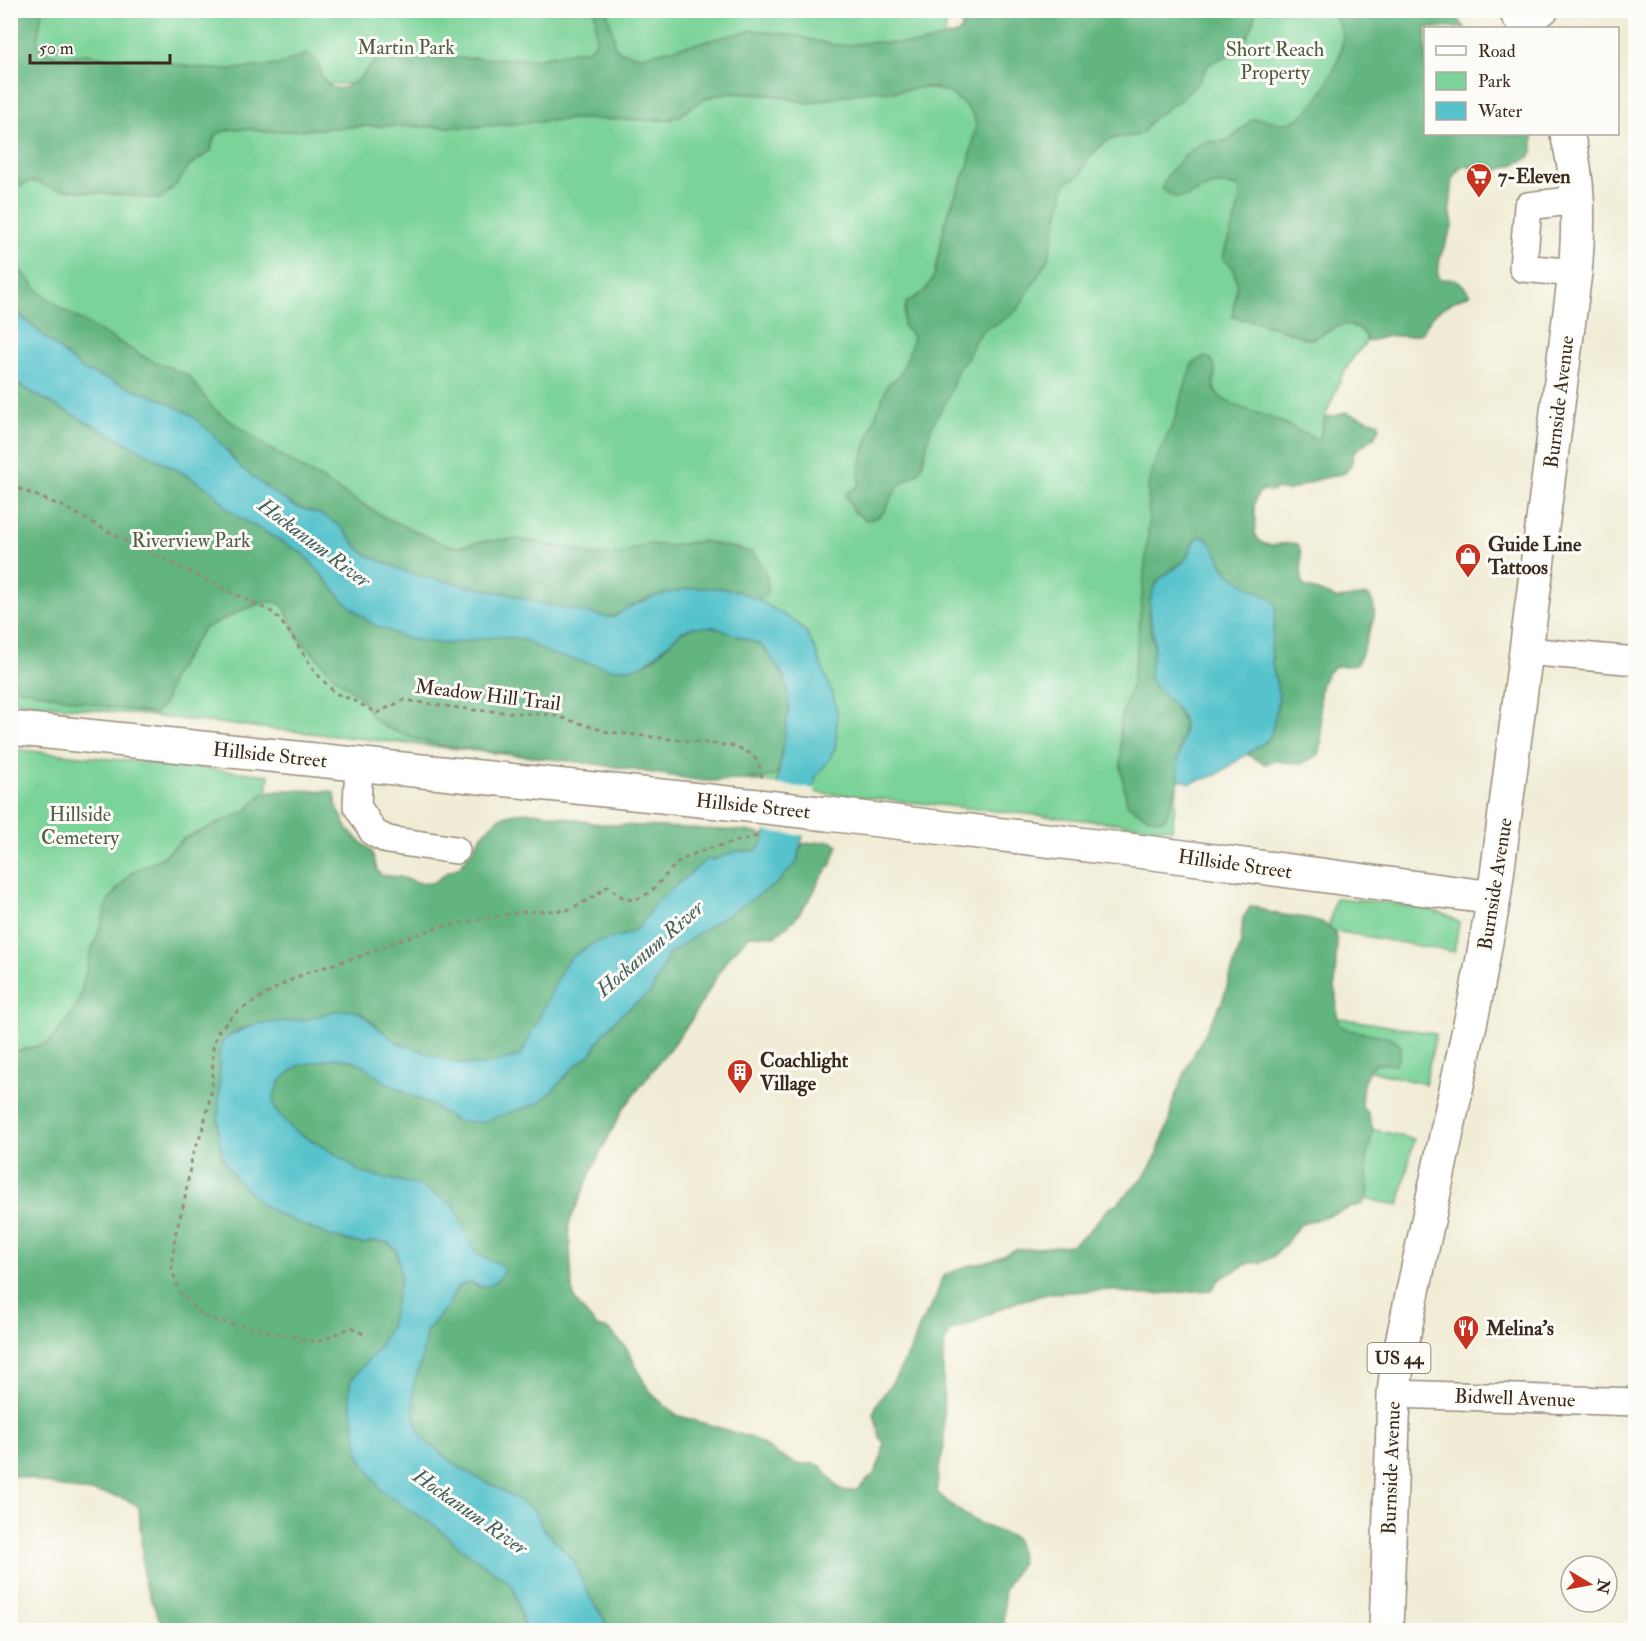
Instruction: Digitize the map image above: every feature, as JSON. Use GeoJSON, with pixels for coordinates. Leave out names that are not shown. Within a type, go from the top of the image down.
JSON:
{"type":"FeatureCollection","features":[{"type":"Feature","properties":{"kind":"main road","name":"Burnside Avenue"},"geometry":{"type":"LineString","coordinates":[[1386,1630],[1394,1394],[1403,1339],[1476,996],[1494,898],[1575,273],[1578,200],[1567,135]]}},
{"type":"Feature","properties":{"kind":"main road","name":"Hillside Street"},"geometry":{"type":"LineString","coordinates":[[10,728],[828,814],[1494,898]]}},
{"type":"Feature","properties":{"kind":"street"},"geometry":{"type":"LineString","coordinates":[[1575,273],[1523,268],[1528,206],[1578,200]]}},
{"type":"Feature","properties":{"kind":"street"},"geometry":{"type":"LineString","coordinates":[[1526,651],[1635,661]]}},
{"type":"Feature","properties":{"kind":"street"},"geometry":{"type":"LineString","coordinates":[[359,764],[357,806],[374,833],[388,840],[456,850]]}},
{"type":"Feature","properties":{"kind":"street","name":"Bidwell Avenue"},"geometry":{"type":"LineString","coordinates":[[1394,1394],[1635,1402]]}},
{"type":"Feature","properties":{"kind":"path","name":"Meadow Hill Trail"},"geometry":{"type":"LineString","coordinates":[[10,485],[64,507],[122,539],[274,613],[315,672],[334,693],[377,713],[404,700],[473,710],[553,715],[608,732],[733,746],[750,752],[756,760],[762,775],[759,807]]}},
{"type":"Feature","properties":{"kind":"path"},"geometry":{"type":"LineString","coordinates":[[363,1334],[352,1327],[317,1342],[203,1316],[179,1292],[172,1268],[175,1235],[184,1203],[192,1156],[203,1128],[212,1089],[213,1048],[217,1033],[236,1012],[308,972],[362,956],[396,941],[439,927],[520,912],[568,910],[590,899],[608,886],[625,899],[637,899],[653,890],[680,862],[695,854],[758,836],[759,807]]}},
{"type":"Feature","properties":{"kind":"green space"},"geometry":{"type":"Polygon","coordinates":[[[1134,10],[1332,11],[1342,30],[1343,40],[1280,314],[1293,333],[1306,339],[1312,339],[1343,324],[1358,328],[1367,339],[1343,374],[1319,438],[1315,439],[1282,423],[1273,492],[1189,482],[1263,577],[1194,655],[1172,829],[803,791],[803,786],[11,701],[10,190],[26,182],[37,181],[52,188],[90,193],[169,192],[190,165],[211,151],[215,137],[219,133],[232,129],[267,132],[368,126],[472,127],[573,119],[666,120],[672,119],[704,99],[727,93],[772,95],[808,103],[875,90],[894,92],[919,87],[948,92],[1134,10]],[[702,541],[670,546],[657,545],[768,581],[756,558],[749,553],[702,541]]]}},
{"type":"Feature","properties":{"kind":"green space","name":"Martin Park"},"geometry":{"type":"Polygon","coordinates":[[[10,11],[949,11],[937,75],[11,89],[10,11]]]}},
{"type":"Feature","properties":{"kind":"green space"},"geometry":{"type":"Polygon","coordinates":[[[10,11],[42,11],[37,43],[42,51],[59,57],[87,54],[110,58],[149,58],[179,65],[234,69],[278,65],[306,54],[315,59],[324,80],[338,88],[346,87],[354,82],[379,57],[534,59],[586,51],[595,44],[596,40],[595,11],[609,11],[614,46],[622,52],[642,56],[753,30],[793,35],[833,45],[871,42],[918,44],[957,34],[962,29],[960,11],[1255,11],[1253,25],[1244,43],[1230,54],[1209,64],[1199,81],[1181,99],[1152,119],[1145,130],[1136,136],[1120,137],[1105,142],[1090,157],[1079,176],[1066,182],[1048,259],[1018,309],[1002,321],[984,330],[975,340],[967,359],[958,368],[949,396],[931,428],[923,463],[918,473],[899,485],[884,512],[876,518],[866,520],[854,512],[846,496],[859,483],[860,464],[888,384],[899,376],[908,356],[913,337],[903,325],[906,303],[925,291],[934,276],[946,218],[969,163],[976,125],[973,115],[965,105],[946,91],[927,87],[888,92],[875,90],[808,103],[772,95],[719,94],[704,99],[679,116],[666,120],[573,119],[472,127],[368,126],[267,132],[232,129],[219,133],[215,137],[211,151],[190,165],[177,184],[160,199],[52,188],[34,181],[11,190],[10,11]]]}},
{"type":"Feature","properties":{"kind":"green space"},"geometry":{"type":"Polygon","coordinates":[[[1330,11],[1452,11],[1464,27],[1424,27],[1424,135],[1533,135],[1533,152],[1527,159],[1499,170],[1488,171],[1465,166],[1459,169],[1453,179],[1450,208],[1453,225],[1440,257],[1438,276],[1441,279],[1458,281],[1470,294],[1434,314],[1421,333],[1410,336],[1388,336],[1366,342],[1364,333],[1347,325],[1309,339],[1262,323],[1232,317],[1237,284],[1233,268],[1223,259],[1238,207],[1240,188],[1216,185],[1183,197],[1169,195],[1162,189],[1173,169],[1199,145],[1205,142],[1228,140],[1253,119],[1288,123],[1311,107],[1327,83],[1339,57],[1343,35],[1330,11]]]}},
{"type":"Feature","properties":{"kind":"green space"},"geometry":{"type":"Polygon","coordinates":[[[10,266],[24,274],[39,291],[62,309],[146,358],[188,375],[214,409],[270,449],[384,517],[441,543],[457,547],[484,541],[517,539],[594,555],[623,553],[647,544],[670,546],[702,541],[751,552],[765,571],[768,582],[767,594],[759,600],[726,590],[706,588],[684,590],[647,599],[621,613],[606,617],[414,575],[369,556],[358,548],[345,531],[319,514],[294,506],[271,491],[239,466],[228,451],[163,400],[83,370],[11,307],[10,266]]]}},
{"type":"Feature","properties":{"kind":"green space"},"geometry":{"type":"Polygon","coordinates":[[[1203,357],[1211,359],[1214,364],[1215,390],[1225,400],[1277,420],[1315,439],[1320,438],[1325,417],[1345,412],[1379,423],[1379,429],[1374,437],[1354,452],[1351,465],[1345,473],[1316,480],[1288,491],[1266,487],[1254,503],[1255,533],[1262,543],[1267,545],[1298,544],[1304,586],[1339,599],[1367,595],[1373,603],[1374,613],[1363,652],[1356,665],[1333,668],[1326,675],[1322,685],[1319,754],[1302,764],[1276,761],[1265,764],[1248,755],[1266,741],[1276,712],[1279,696],[1272,665],[1271,642],[1276,612],[1267,597],[1249,589],[1227,571],[1207,538],[1194,540],[1185,560],[1157,582],[1148,614],[1154,648],[1151,680],[1173,704],[1184,724],[1179,748],[1178,777],[1180,779],[1165,819],[1160,820],[1145,816],[1127,804],[1121,769],[1120,723],[1132,683],[1136,656],[1149,524],[1148,486],[1155,461],[1173,424],[1192,364],[1203,357]]]}},
{"type":"Feature","properties":{"kind":"green space","name":"Riverview Park"},"geometry":{"type":"Polygon","coordinates":[[[10,379],[212,491],[240,518],[304,554],[344,601],[372,624],[408,639],[446,644],[493,637],[522,639],[551,654],[612,669],[626,668],[651,661],[681,632],[693,627],[714,627],[759,644],[783,674],[789,700],[786,734],[778,773],[774,776],[746,780],[704,781],[596,764],[443,746],[415,739],[384,727],[372,717],[361,698],[337,679],[297,636],[285,609],[276,602],[265,602],[245,609],[203,629],[172,678],[164,705],[154,714],[11,687],[10,379]]]}},
{"type":"Feature","properties":{"kind":"green space","name":"Hillside Cemetery"},"geometry":{"type":"Polygon","coordinates":[[[11,749],[269,775],[267,793],[263,793],[246,811],[183,839],[165,856],[131,873],[108,901],[90,954],[79,1002],[69,1018],[49,1043],[11,1053],[11,749]]]}},
{"type":"Feature","properties":{"kind":"green space"},"geometry":{"type":"Polygon","coordinates":[[[287,790],[330,791],[335,794],[337,807],[348,830],[372,852],[377,870],[381,875],[422,883],[435,882],[459,866],[492,824],[504,816],[516,813],[540,813],[600,824],[746,831],[764,835],[765,841],[756,851],[737,851],[713,860],[655,903],[641,925],[631,934],[594,943],[571,957],[563,968],[521,1055],[486,1065],[451,1061],[390,1038],[363,1014],[346,1010],[309,1019],[250,1026],[237,1031],[227,1039],[221,1051],[220,1068],[261,1204],[282,1216],[329,1236],[363,1244],[375,1241],[387,1242],[397,1251],[401,1277],[390,1327],[377,1350],[351,1380],[349,1393],[411,1511],[433,1524],[461,1548],[513,1585],[525,1630],[164,1630],[144,1583],[139,1507],[122,1498],[11,1475],[10,1357],[16,1341],[15,1333],[10,1325],[11,1053],[49,1043],[69,1018],[79,1002],[90,954],[108,901],[131,873],[165,856],[183,839],[246,811],[263,793],[287,790]]]}},
{"type":"Feature","properties":{"kind":"green space"},"geometry":{"type":"Polygon","coordinates":[[[830,841],[838,845],[831,865],[795,919],[775,936],[750,935],[727,959],[690,1022],[623,1109],[593,1167],[569,1224],[572,1290],[576,1302],[597,1327],[609,1330],[627,1349],[653,1395],[676,1415],[753,1438],[797,1464],[821,1466],[837,1487],[844,1491],[857,1490],[875,1473],[882,1455],[884,1443],[880,1438],[874,1414],[877,1403],[892,1383],[912,1348],[920,1325],[945,1275],[967,1266],[991,1261],[1014,1250],[1071,1245],[1086,1234],[1106,1211],[1121,1200],[1145,1175],[1155,1159],[1169,1122],[1172,1104],[1189,1063],[1222,1002],[1241,943],[1243,918],[1250,907],[1255,906],[1281,915],[1310,918],[1327,925],[1337,939],[1335,984],[1338,1024],[1353,1031],[1387,1037],[1401,1046],[1399,1058],[1395,1064],[1376,1064],[1370,1067],[1363,1084],[1361,1103],[1363,1109],[1368,1113],[1373,1130],[1366,1161],[1369,1194],[1362,1204],[1299,1225],[1274,1256],[1263,1262],[1243,1266],[1220,1279],[1211,1290],[1142,1295],[1110,1290],[1051,1293],[1019,1301],[971,1324],[951,1330],[945,1342],[943,1361],[944,1447],[938,1472],[937,1492],[964,1514],[992,1529],[1014,1537],[1017,1543],[1021,1562],[1004,1590],[1004,1630],[609,1630],[589,1596],[573,1560],[543,1528],[535,1512],[514,1497],[458,1467],[423,1439],[417,1428],[413,1385],[421,1362],[426,1332],[446,1308],[458,1286],[470,1282],[480,1288],[502,1265],[478,1255],[471,1245],[453,1204],[362,1173],[293,1130],[275,1110],[273,1098],[280,1081],[298,1066],[335,1058],[351,1060],[363,1065],[382,1080],[456,1121],[539,1103],[575,1066],[590,1055],[604,1033],[620,1015],[651,992],[669,954],[797,862],[802,844],[830,841]]]}},
{"type":"Feature","properties":{"kind":"green space"},"geometry":{"type":"Polygon","coordinates":[[[1335,898],[1400,904],[1449,917],[1459,923],[1454,952],[1328,930],[1335,898]]]}},
{"type":"Feature","properties":{"kind":"green space"},"geometry":{"type":"Polygon","coordinates":[[[1310,1013],[1436,1034],[1425,1084],[1301,1054],[1310,1013]]]}},
{"type":"Feature","properties":{"kind":"green space"},"geometry":{"type":"Polygon","coordinates":[[[1222,1094],[1414,1139],[1399,1205],[1209,1173],[1222,1094]]]}},
{"type":"Feature","properties":{"kind":"water","name":"Hockanum River"},"geometry":{"type":"Polygon","coordinates":[[[10,307],[83,370],[163,400],[190,414],[213,434],[239,466],[294,506],[325,516],[342,528],[358,548],[369,556],[414,575],[606,617],[615,617],[625,609],[655,596],[692,588],[721,588],[741,592],[796,622],[806,632],[815,649],[837,711],[836,746],[816,777],[797,862],[776,884],[669,954],[651,992],[620,1015],[604,1033],[590,1055],[575,1066],[539,1103],[481,1122],[456,1121],[382,1080],[363,1065],[351,1060],[335,1058],[298,1066],[280,1081],[273,1098],[275,1110],[293,1130],[337,1155],[362,1173],[418,1185],[453,1204],[471,1245],[478,1255],[502,1265],[504,1271],[501,1276],[489,1286],[480,1286],[470,1282],[458,1286],[446,1308],[426,1332],[421,1362],[413,1385],[417,1428],[423,1439],[458,1467],[514,1497],[535,1512],[543,1528],[573,1560],[589,1596],[609,1630],[525,1630],[513,1585],[461,1548],[433,1524],[381,1490],[360,1457],[349,1393],[351,1380],[377,1350],[390,1327],[401,1277],[397,1251],[387,1242],[375,1241],[363,1244],[329,1236],[282,1216],[261,1204],[234,1176],[223,1159],[218,1132],[219,1055],[222,1042],[232,1034],[256,1024],[309,1019],[334,1011],[347,1010],[359,1012],[399,1043],[459,1064],[484,1065],[521,1055],[563,968],[571,957],[594,943],[631,933],[641,925],[655,903],[706,860],[713,860],[737,851],[756,851],[764,841],[774,805],[789,706],[783,674],[759,644],[714,627],[693,627],[681,632],[645,664],[633,668],[612,669],[551,654],[522,639],[493,637],[446,644],[408,639],[372,624],[344,601],[304,554],[240,518],[229,510],[212,491],[11,379],[10,307]]]}},
{"type":"Feature","properties":{"kind":"water"},"geometry":{"type":"Polygon","coordinates":[[[1200,536],[1209,541],[1223,566],[1231,575],[1275,602],[1276,612],[1271,649],[1279,696],[1271,735],[1266,741],[1216,775],[1190,783],[1179,778],[1178,771],[1184,737],[1182,717],[1150,677],[1154,640],[1150,599],[1158,582],[1183,562],[1194,541],[1200,536]]]}},
{"type":"Feature","properties":{"kind":"pier"},"geometry":{"type":"Polygon","coordinates":[[[774,784],[816,789],[807,836],[764,831],[774,784]]]}},
{"type":"Feature","properties":{"kind":"place","name":"7-Eleven"},"geometry":{"type":"Point","coordinates":[1479,199]}},
{"type":"Feature","properties":{"kind":"place","name":"Guide Line Tattoos"},"geometry":{"type":"Point","coordinates":[1468,579]}},
{"type":"Feature","properties":{"kind":"place","name":"Coachlight Village"},"geometry":{"type":"Point","coordinates":[740,1095]}},
{"type":"Feature","properties":{"kind":"place","name":"Melina's"},"geometry":{"type":"Point","coordinates":[1466,1351]}},
{"type":"Feature","properties":{"kind":"park label","name":"Short Reach Property"},"geometry":{"type":"Point","coordinates":[1275,60]}}]}
